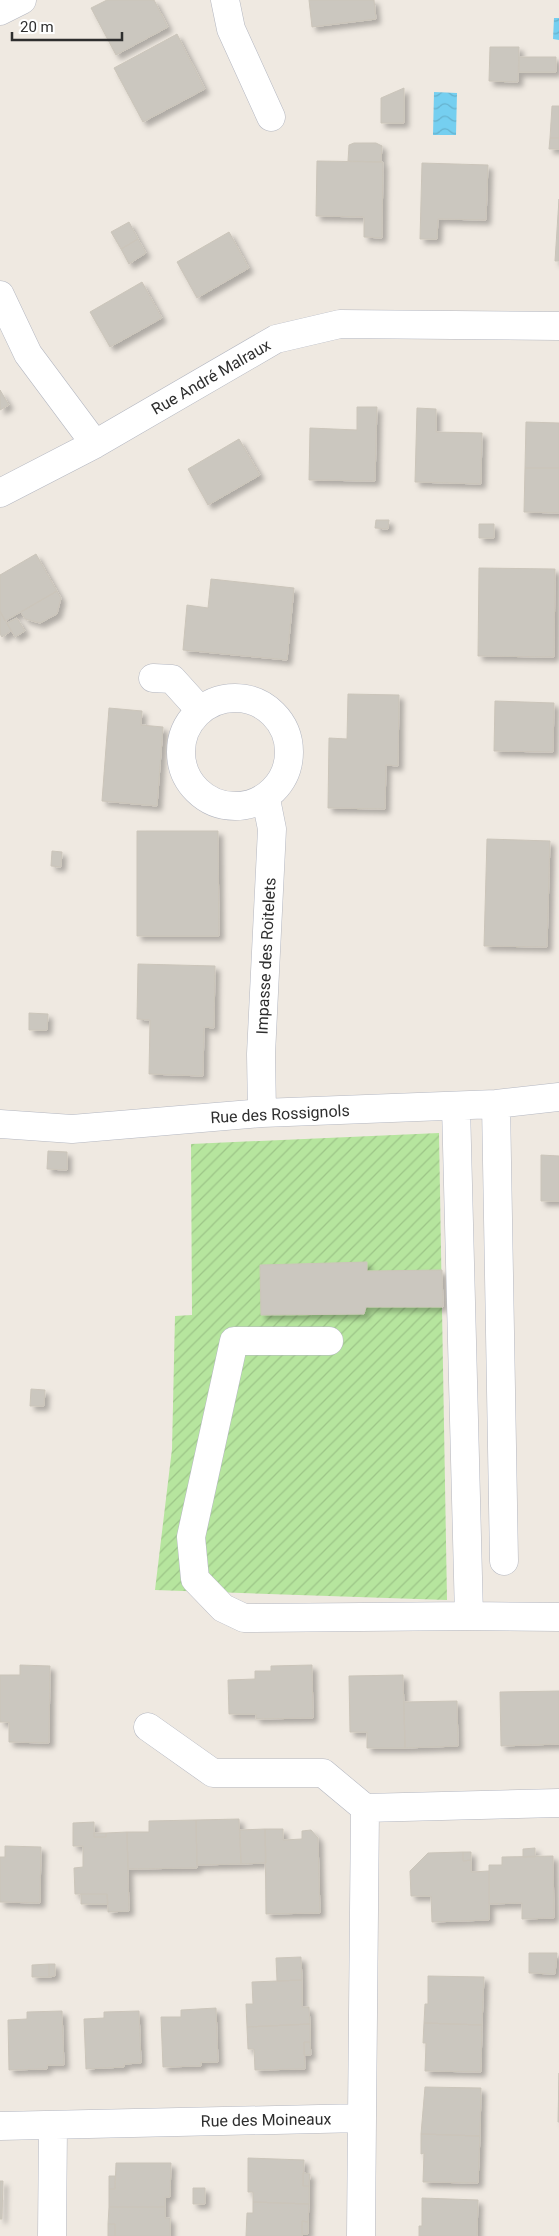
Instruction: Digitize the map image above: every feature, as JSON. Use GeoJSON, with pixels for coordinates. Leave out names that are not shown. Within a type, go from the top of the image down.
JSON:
{"type":"FeatureCollection","features":[{"type":"Feature","properties":{"kind":"street"},"geometry":{"type":"LineString","coordinates":[[225,0],[231,29],[271,117]]}},
{"type":"Feature","properties":{"kind":"street"},"geometry":{"type":"LineString","coordinates":[[0,295],[28,354],[95,444]]}},
{"type":"Feature","properties":{"kind":"street","name":"Rue André Malraux"},"geometry":{"type":"LineString","coordinates":[[0,492],[95,444],[276,338],[340,324],[559,326]]}},
{"type":"Feature","properties":{"kind":"street"},"geometry":{"type":"LineString","coordinates":[[153,678],[172,679],[200,710]]}},
{"type":"Feature","properties":{"kind":"street"},"geometry":{"type":"LineString","coordinates":[[233,698],[251,700],[275,714],[288,739],[290,758],[285,776],[266,799],[242,807],[225,806],[208,800],[195,788],[185,774],[181,757],[182,739],[189,724],[200,710],[215,701],[233,698]]}},
{"type":"Feature","properties":{"kind":"street","name":"Impasse des Roitelets"},"geometry":{"type":"LineString","coordinates":[[262,1113],[261,1054],[272,830],[266,799]]}},
{"type":"Feature","properties":{"kind":"street","name":"Rue des Rossignols"},"geometry":{"type":"LineString","coordinates":[[0,1124],[72,1129],[262,1113],[496,1104],[559,1097]]}},
{"type":"Feature","properties":{"kind":"street"},"geometry":{"type":"LineString","coordinates":[[496,1104],[504,1561]]}},
{"type":"Feature","properties":{"kind":"street"},"geometry":{"type":"LineString","coordinates":[[456,1106],[469,1616]]}},
{"type":"Feature","properties":{"kind":"street"},"geometry":{"type":"LineString","coordinates":[[328,1341],[234,1342],[191,1537],[195,1579],[223,1608],[244,1618],[559,1617]]}},
{"type":"Feature","properties":{"kind":"street"},"geometry":{"type":"LineString","coordinates":[[148,1727],[213,1773],[323,1773],[365,1808],[559,1803]]}},
{"type":"Feature","properties":{"kind":"street"},"geometry":{"type":"LineString","coordinates":[[361,2236],[365,1808]]}},
{"type":"Feature","properties":{"kind":"street","name":"Rue des Moineaux"},"geometry":{"type":"LineString","coordinates":[[0,2126],[362,2118]]}},
{"type":"Feature","properties":{"kind":"street"},"geometry":{"type":"LineString","coordinates":[[52,2236],[53,2126]]}},
{"type":"Feature","properties":{"kind":"green space"},"geometry":{"type":"Polygon","coordinates":[[[439,1133],[447,1600],[155,1590],[172,1449],[175,1316],[192,1315],[191,1144],[439,1133]]]}},
{"type":"Feature","properties":{"kind":"water"},"geometry":{"type":"Polygon","coordinates":[[[554,18],[559,18],[559,40],[553,39],[554,18]]]}},
{"type":"Feature","properties":{"kind":"water"},"geometry":{"type":"Polygon","coordinates":[[[434,92],[457,93],[456,135],[433,135],[434,92]]]}},
{"type":"Feature","properties":{"kind":"building"},"geometry":{"type":"Polygon","coordinates":[[[107,0],[154,0],[168,27],[116,55],[91,8],[107,0]]]}},
{"type":"Feature","properties":{"kind":"building"},"geometry":{"type":"Polygon","coordinates":[[[309,0],[374,0],[376,19],[312,27],[309,0]]]}},
{"type":"Feature","properties":{"kind":"building"},"geometry":{"type":"Polygon","coordinates":[[[177,34],[205,89],[143,122],[114,68],[177,34]]]}},
{"type":"Feature","properties":{"kind":"building"},"geometry":{"type":"Polygon","coordinates":[[[490,47],[519,47],[518,82],[489,81],[490,47]]]}},
{"type":"Feature","properties":{"kind":"building"},"geometry":{"type":"Polygon","coordinates":[[[519,57],[556,57],[556,72],[519,72],[519,57]]]}},
{"type":"Feature","properties":{"kind":"building"},"geometry":{"type":"Polygon","coordinates":[[[404,88],[404,123],[381,123],[381,98],[404,88]]]}},
{"type":"Feature","properties":{"kind":"building"},"geometry":{"type":"Polygon","coordinates":[[[552,106],[559,106],[559,138],[550,138],[552,106]]]}},
{"type":"Feature","properties":{"kind":"building"},"geometry":{"type":"Polygon","coordinates":[[[550,138],[559,138],[559,149],[549,149],[550,138]]]}},
{"type":"Feature","properties":{"kind":"building"},"geometry":{"type":"Polygon","coordinates":[[[354,143],[376,143],[382,146],[381,162],[348,161],[349,145],[354,143]]]}},
{"type":"Feature","properties":{"kind":"building"},"geometry":{"type":"Polygon","coordinates":[[[317,161],[383,162],[382,238],[364,237],[364,217],[316,216],[317,161]]]}},
{"type":"Feature","properties":{"kind":"building"},"geometry":{"type":"Polygon","coordinates":[[[422,163],[488,165],[486,220],[438,219],[437,239],[420,239],[422,163]]]}},
{"type":"Feature","properties":{"kind":"building"},"geometry":{"type":"Polygon","coordinates":[[[559,199],[559,261],[555,261],[559,199]]]}},
{"type":"Feature","properties":{"kind":"building"},"geometry":{"type":"Polygon","coordinates":[[[129,222],[138,239],[121,249],[111,232],[129,222]]]}},
{"type":"Feature","properties":{"kind":"building"},"geometry":{"type":"Polygon","coordinates":[[[229,232],[249,268],[197,298],[177,262],[229,232]]]}},
{"type":"Feature","properties":{"kind":"building"},"geometry":{"type":"Polygon","coordinates":[[[138,239],[146,253],[129,264],[121,249],[138,239]]]}},
{"type":"Feature","properties":{"kind":"building"},"geometry":{"type":"Polygon","coordinates":[[[142,282],[162,318],[110,347],[90,312],[142,282]]]}},
{"type":"Feature","properties":{"kind":"building"},"geometry":{"type":"Polygon","coordinates":[[[0,390],[9,405],[0,410],[0,390]]]}},
{"type":"Feature","properties":{"kind":"building"},"geometry":{"type":"Polygon","coordinates":[[[357,407],[377,407],[375,481],[309,480],[310,428],[357,430],[357,407]]]}},
{"type":"Feature","properties":{"kind":"building"},"geometry":{"type":"Polygon","coordinates":[[[417,408],[436,409],[436,432],[482,433],[481,484],[415,482],[417,408]]]}},
{"type":"Feature","properties":{"kind":"building"},"geometry":{"type":"Polygon","coordinates":[[[526,422],[559,423],[559,468],[525,468],[526,422]]]}},
{"type":"Feature","properties":{"kind":"building"},"geometry":{"type":"Polygon","coordinates":[[[239,439],[260,475],[208,505],[188,469],[239,439]]]}},
{"type":"Feature","properties":{"kind":"building"},"geometry":{"type":"Polygon","coordinates":[[[525,468],[559,468],[559,513],[524,512],[525,468]]]}},
{"type":"Feature","properties":{"kind":"building"},"geometry":{"type":"Polygon","coordinates":[[[376,520],[389,520],[388,529],[375,528],[376,520]]]}},
{"type":"Feature","properties":{"kind":"building"},"geometry":{"type":"Polygon","coordinates":[[[479,524],[494,524],[494,538],[479,538],[479,524]]]}},
{"type":"Feature","properties":{"kind":"building"},"geometry":{"type":"Polygon","coordinates":[[[36,554],[57,591],[5,621],[0,611],[0,575],[36,554]]]}},
{"type":"Feature","properties":{"kind":"building"},"geometry":{"type":"Polygon","coordinates":[[[479,568],[555,569],[554,657],[478,656],[479,568]]]}},
{"type":"Feature","properties":{"kind":"building"},"geometry":{"type":"Polygon","coordinates":[[[211,579],[294,588],[287,660],[183,650],[187,605],[208,608],[211,579]]]}},
{"type":"Feature","properties":{"kind":"building"},"geometry":{"type":"Polygon","coordinates":[[[57,591],[61,598],[57,614],[40,623],[25,619],[21,612],[57,591]]]}},
{"type":"Feature","properties":{"kind":"building"},"geometry":{"type":"Polygon","coordinates":[[[0,611],[11,631],[2,637],[0,634],[0,611]]]}},
{"type":"Feature","properties":{"kind":"building"},"geometry":{"type":"Polygon","coordinates":[[[17,618],[25,631],[15,637],[7,623],[17,618]]]}},
{"type":"Feature","properties":{"kind":"building"},"geometry":{"type":"Polygon","coordinates":[[[348,694],[399,695],[398,766],[386,765],[385,809],[328,808],[329,738],[347,739],[348,694]]]}},
{"type":"Feature","properties":{"kind":"building"},"geometry":{"type":"Polygon","coordinates":[[[495,701],[554,703],[553,752],[494,751],[495,701]]]}},
{"type":"Feature","properties":{"kind":"building"},"geometry":{"type":"Polygon","coordinates":[[[109,708],[142,711],[141,725],[163,727],[157,806],[102,801],[109,708]]]}},
{"type":"Feature","properties":{"kind":"building"},"geometry":{"type":"Polygon","coordinates":[[[137,831],[218,831],[219,936],[137,936],[137,831]]]}},
{"type":"Feature","properties":{"kind":"building"},"geometry":{"type":"Polygon","coordinates":[[[487,839],[550,841],[547,947],[484,946],[487,839]]]}},
{"type":"Feature","properties":{"kind":"building"},"geometry":{"type":"Polygon","coordinates":[[[52,851],[62,852],[61,867],[51,866],[52,851]]]}},
{"type":"Feature","properties":{"kind":"building"},"geometry":{"type":"Polygon","coordinates":[[[138,964],[215,966],[214,1028],[204,1027],[203,1076],[149,1074],[150,1020],[137,1019],[138,964]]]}},
{"type":"Feature","properties":{"kind":"building"},"geometry":{"type":"Polygon","coordinates":[[[29,1013],[48,1014],[47,1030],[29,1030],[29,1013]]]}},
{"type":"Feature","properties":{"kind":"building"},"geometry":{"type":"Polygon","coordinates":[[[48,1151],[67,1152],[67,1170],[47,1169],[48,1151]]]}},
{"type":"Feature","properties":{"kind":"building"},"geometry":{"type":"Polygon","coordinates":[[[541,1155],[559,1156],[559,1201],[541,1201],[541,1155]]]}},
{"type":"Feature","properties":{"kind":"building"},"geometry":{"type":"Polygon","coordinates":[[[367,1262],[367,1271],[442,1270],[443,1307],[366,1307],[364,1314],[261,1315],[260,1265],[367,1262]]]}},
{"type":"Feature","properties":{"kind":"building"},"geometry":{"type":"Polygon","coordinates":[[[31,1389],[45,1390],[44,1406],[30,1406],[31,1389]]]}},
{"type":"Feature","properties":{"kind":"building"},"geometry":{"type":"Polygon","coordinates":[[[20,1665],[50,1666],[49,1743],[9,1742],[9,1722],[0,1722],[0,1675],[20,1675],[20,1665]]]}},
{"type":"Feature","properties":{"kind":"building"},"geometry":{"type":"Polygon","coordinates":[[[312,1665],[313,1718],[256,1719],[256,1714],[229,1714],[228,1680],[255,1679],[255,1671],[271,1671],[271,1666],[312,1665]]]}},
{"type":"Feature","properties":{"kind":"building"},"geometry":{"type":"Polygon","coordinates":[[[403,1675],[405,1748],[367,1748],[367,1732],[350,1732],[349,1676],[403,1675]]]}},
{"type":"Feature","properties":{"kind":"building"},"geometry":{"type":"Polygon","coordinates":[[[559,1691],[559,1744],[501,1746],[500,1692],[559,1691]]]}},
{"type":"Feature","properties":{"kind":"building"},"geometry":{"type":"Polygon","coordinates":[[[457,1701],[458,1746],[405,1748],[404,1702],[457,1701]]]}},
{"type":"Feature","properties":{"kind":"building"},"geometry":{"type":"Polygon","coordinates":[[[239,1819],[241,1864],[197,1865],[196,1820],[239,1819]]]}},
{"type":"Feature","properties":{"kind":"building"},"geometry":{"type":"Polygon","coordinates":[[[196,1820],[197,1868],[128,1869],[127,1832],[149,1832],[149,1821],[196,1820]]]}},
{"type":"Feature","properties":{"kind":"building"},"geometry":{"type":"Polygon","coordinates":[[[94,1822],[94,1837],[106,1837],[106,1833],[127,1832],[129,1911],[108,1912],[107,1894],[75,1894],[74,1868],[83,1867],[83,1846],[73,1846],[73,1823],[94,1822]]]}},
{"type":"Feature","properties":{"kind":"building"},"geometry":{"type":"Polygon","coordinates":[[[265,1829],[283,1829],[283,1840],[302,1839],[302,1831],[311,1830],[318,1838],[320,1913],[266,1914],[265,1829]]]}},
{"type":"Feature","properties":{"kind":"building"},"geometry":{"type":"Polygon","coordinates":[[[265,1829],[266,1863],[241,1864],[240,1830],[265,1829]]]}},
{"type":"Feature","properties":{"kind":"building"},"geometry":{"type":"Polygon","coordinates":[[[94,1833],[106,1833],[106,1837],[94,1837],[94,1833]]]}},
{"type":"Feature","properties":{"kind":"building"},"geometry":{"type":"Polygon","coordinates":[[[5,1846],[41,1847],[40,1903],[0,1902],[0,1857],[5,1857],[5,1846]]]}},
{"type":"Feature","properties":{"kind":"building"},"geometry":{"type":"Polygon","coordinates":[[[535,1848],[535,1857],[523,1857],[523,1849],[535,1848]]]}},
{"type":"Feature","properties":{"kind":"building"},"geometry":{"type":"Polygon","coordinates":[[[463,1852],[463,1861],[471,1860],[471,1872],[489,1871],[489,1920],[432,1922],[431,1896],[411,1896],[410,1871],[428,1853],[463,1852]]]}},
{"type":"Feature","properties":{"kind":"building"},"geometry":{"type":"Polygon","coordinates":[[[463,1852],[471,1852],[471,1860],[463,1861],[463,1852]]]}},
{"type":"Feature","properties":{"kind":"building"},"geometry":{"type":"Polygon","coordinates":[[[553,1856],[554,1918],[522,1919],[522,1903],[489,1904],[489,1865],[502,1865],[502,1857],[553,1856]]]}},
{"type":"Feature","properties":{"kind":"building"},"geometry":{"type":"Polygon","coordinates":[[[81,1894],[107,1894],[108,1904],[81,1904],[81,1894]]]}},
{"type":"Feature","properties":{"kind":"building"},"geometry":{"type":"Polygon","coordinates":[[[529,1953],[557,1953],[555,1974],[529,1973],[529,1953]]]}},
{"type":"Feature","properties":{"kind":"building"},"geometry":{"type":"Polygon","coordinates":[[[301,1957],[302,1980],[277,1981],[276,1958],[301,1957]]]}},
{"type":"Feature","properties":{"kind":"building"},"geometry":{"type":"Polygon","coordinates":[[[49,1964],[55,1964],[55,1976],[49,1977],[49,1964]]]}},
{"type":"Feature","properties":{"kind":"building"},"geometry":{"type":"Polygon","coordinates":[[[49,1964],[49,1977],[32,1977],[32,1965],[49,1964]]]}},
{"type":"Feature","properties":{"kind":"building"},"geometry":{"type":"Polygon","coordinates":[[[428,1976],[484,1977],[482,2025],[424,2023],[425,2004],[428,2004],[428,1976]]]}},
{"type":"Feature","properties":{"kind":"building"},"geometry":{"type":"Polygon","coordinates":[[[302,1980],[302,2007],[309,2007],[310,2024],[247,2027],[246,2004],[253,2004],[252,1982],[302,1980]]]}},
{"type":"Feature","properties":{"kind":"building"},"geometry":{"type":"Polygon","coordinates":[[[216,2008],[218,2062],[201,2062],[201,2066],[163,2067],[161,2017],[181,2017],[181,2010],[216,2008]]]}},
{"type":"Feature","properties":{"kind":"building"},"geometry":{"type":"Polygon","coordinates":[[[62,2011],[64,2065],[47,2065],[47,2069],[9,2070],[8,2020],[27,2019],[27,2012],[62,2011]]]}},
{"type":"Feature","properties":{"kind":"building"},"geometry":{"type":"Polygon","coordinates":[[[139,2011],[141,2063],[124,2064],[124,2067],[86,2069],[84,2019],[104,2018],[104,2012],[139,2011]]]}},
{"type":"Feature","properties":{"kind":"building"},"geometry":{"type":"Polygon","coordinates":[[[424,2023],[482,2025],[481,2072],[425,2071],[426,2043],[423,2043],[424,2023]]]}},
{"type":"Feature","properties":{"kind":"building"},"geometry":{"type":"Polygon","coordinates":[[[310,2024],[310,2042],[304,2042],[305,2069],[255,2070],[254,2049],[248,2049],[247,2027],[310,2024]]]}},
{"type":"Feature","properties":{"kind":"building"},"geometry":{"type":"Polygon","coordinates":[[[304,2042],[310,2042],[311,2055],[304,2055],[304,2042]]]}},
{"type":"Feature","properties":{"kind":"building"},"geometry":{"type":"Polygon","coordinates":[[[559,2073],[559,2122],[558,2122],[559,2073]]]}},
{"type":"Feature","properties":{"kind":"building"},"geometry":{"type":"Polygon","coordinates":[[[425,2087],[481,2088],[480,2136],[421,2134],[425,2087]]]}},
{"type":"Feature","properties":{"kind":"building"},"geometry":{"type":"Polygon","coordinates":[[[421,2134],[480,2136],[478,2183],[423,2182],[424,2153],[421,2154],[421,2134]]]}},
{"type":"Feature","properties":{"kind":"building"},"geometry":{"type":"Polygon","coordinates":[[[248,2158],[304,2160],[303,2186],[309,2186],[309,2204],[253,2202],[253,2192],[248,2192],[248,2158]]]}},
{"type":"Feature","properties":{"kind":"building"},"geometry":{"type":"Polygon","coordinates":[[[116,2163],[171,2163],[170,2197],[165,2197],[165,2207],[109,2207],[109,2189],[115,2189],[116,2163]]]}},
{"type":"Feature","properties":{"kind":"building"},"geometry":{"type":"Polygon","coordinates":[[[303,2173],[310,2174],[309,2186],[303,2186],[303,2173]]]}},
{"type":"Feature","properties":{"kind":"building"},"geometry":{"type":"Polygon","coordinates":[[[109,2176],[115,2176],[115,2189],[109,2189],[109,2176]]]}},
{"type":"Feature","properties":{"kind":"building"},"geometry":{"type":"Polygon","coordinates":[[[0,2181],[3,2181],[2,2219],[0,2219],[0,2181]]]}},
{"type":"Feature","properties":{"kind":"building"},"geometry":{"type":"Polygon","coordinates":[[[193,2188],[205,2188],[205,2204],[193,2204],[193,2188]]]}},
{"type":"Feature","properties":{"kind":"building"},"geometry":{"type":"Polygon","coordinates":[[[422,2198],[478,2200],[477,2236],[419,2236],[419,2226],[422,2226],[422,2198]]]}},
{"type":"Feature","properties":{"kind":"building"},"geometry":{"type":"Polygon","coordinates":[[[253,2202],[309,2204],[308,2222],[302,2221],[302,2236],[246,2236],[247,2213],[253,2213],[253,2202]]]}},
{"type":"Feature","properties":{"kind":"building"},"geometry":{"type":"Polygon","coordinates":[[[109,2207],[165,2207],[165,2218],[170,2218],[170,2236],[115,2236],[115,2224],[108,2224],[109,2207]]]}},
{"type":"Feature","properties":{"kind":"building"},"geometry":{"type":"Polygon","coordinates":[[[302,2221],[308,2222],[308,2234],[302,2234],[302,2221]]]}},
{"type":"Feature","properties":{"kind":"building"},"geometry":{"type":"Polygon","coordinates":[[[108,2224],[115,2224],[115,2236],[108,2236],[108,2224]]]}}]}
